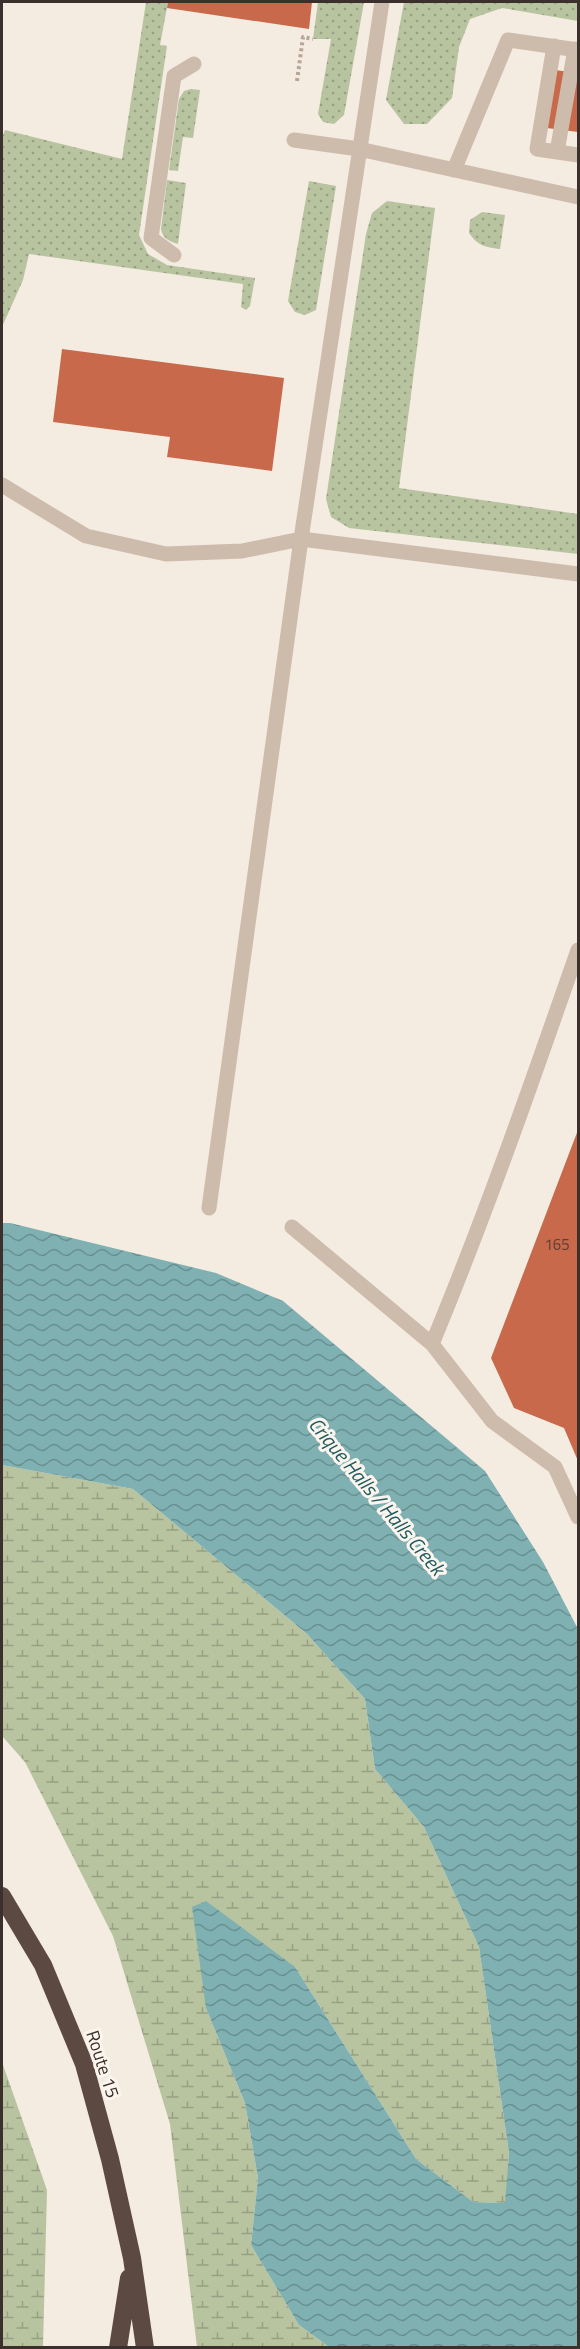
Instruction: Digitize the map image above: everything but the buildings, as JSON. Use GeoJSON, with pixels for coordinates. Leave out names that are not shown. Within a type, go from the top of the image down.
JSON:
{"type":"FeatureCollection","features":[{"type":"Feature","properties":{"kind":"highway","name":"Route 15"},"geometry":{"type":"LineString","coordinates":[[2,1896],[43,1965],[84,2064],[110,2159],[132,2258],[145,2348]]}},
{"type":"Feature","properties":{"kind":"highway"},"geometry":{"type":"LineString","coordinates":[[118,2348],[132,2258]]}},
{"type":"Feature","properties":{"kind":"lane"},"geometry":{"type":"LineString","coordinates":[[209,1208],[301,539],[382,2]]}},
{"type":"Feature","properties":{"kind":"lane"},"geometry":{"type":"LineString","coordinates":[[454,170],[508,40],[577,49],[557,152]]}},
{"type":"Feature","properties":{"kind":"lane"},"geometry":{"type":"LineString","coordinates":[[554,46],[537,149],[579,155]]}},
{"type":"Feature","properties":{"kind":"lane"},"geometry":{"type":"LineString","coordinates":[[174,255],[151,238],[174,76],[194,64]]}},
{"type":"Feature","properties":{"kind":"lane"},"geometry":{"type":"LineString","coordinates":[[294,140],[359,149],[579,197]]}},
{"type":"Feature","properties":{"kind":"lane"},"geometry":{"type":"LineString","coordinates":[[2,485],[86,536],[166,554],[242,551],[301,539],[579,574]]}},
{"type":"Feature","properties":{"kind":"lane"},"geometry":{"type":"LineString","coordinates":[[432,1344],[470,1252],[532,1086],[579,950]]}},
{"type":"Feature","properties":{"kind":"lane"},"geometry":{"type":"LineString","coordinates":[[292,1227],[432,1344],[492,1421],[555,1467],[579,1517]]}},
{"type":"Feature","properties":{"kind":"path"},"geometry":{"type":"LineString","coordinates":[[297,81],[303,37],[313,39]]}},
{"type":"Feature","properties":{"kind":"green space"},"geometry":{"type":"Polygon","coordinates":[[[146,2],[168,2],[160,45],[167,46],[139,235],[148,254],[167,265],[255,278],[250,306],[246,310],[241,307],[243,284],[29,254],[23,280],[2,327],[2,138],[5,130],[122,159],[146,2]]]}},
{"type":"Feature","properties":{"kind":"green space"},"geometry":{"type":"Polygon","coordinates":[[[318,2],[364,2],[344,115],[334,124],[323,122],[318,114],[331,39],[313,39],[318,2]]]}},
{"type":"Feature","properties":{"kind":"green space"},"geometry":{"type":"Polygon","coordinates":[[[404,2],[578,2],[578,21],[502,8],[470,19],[459,47],[452,98],[427,124],[404,124],[386,100],[404,2]]]}},
{"type":"Feature","properties":{"kind":"green space"},"geometry":{"type":"Polygon","coordinates":[[[200,90],[193,138],[183,137],[178,171],[169,170],[179,99],[184,91],[200,90]]]}},
{"type":"Feature","properties":{"kind":"green space"},"geometry":{"type":"Polygon","coordinates":[[[167,180],[186,183],[178,244],[167,239],[161,229],[167,180]]]}},
{"type":"Feature","properties":{"kind":"green space"},"geometry":{"type":"Polygon","coordinates":[[[309,181],[336,186],[316,310],[305,315],[295,312],[288,301],[309,181]]]}},
{"type":"Feature","properties":{"kind":"green space"},"geometry":{"type":"Polygon","coordinates":[[[387,201],[435,208],[399,488],[578,514],[578,554],[349,528],[331,517],[326,499],[366,234],[372,213],[387,201]]]}},
{"type":"Feature","properties":{"kind":"green space"},"geometry":{"type":"Polygon","coordinates":[[[482,212],[505,215],[500,249],[482,245],[469,233],[470,220],[482,212]]]}},
{"type":"Feature","properties":{"kind":"green space"},"geometry":{"type":"Polygon","coordinates":[[[2,1465],[133,1489],[307,1634],[365,1699],[375,1769],[424,1827],[479,1947],[509,2153],[506,2203],[473,2202],[416,2159],[295,1967],[206,2008],[245,2103],[258,2178],[251,2245],[299,2325],[329,2347],[197,2347],[170,2124],[113,1936],[25,1762],[2,1736],[2,1465]]]}},
{"type":"Feature","properties":{"kind":"green space"},"geometry":{"type":"Polygon","coordinates":[[[2,2062],[47,2190],[43,2347],[2,2347],[2,2062]]]}},
{"type":"Feature","properties":{"kind":"water","name":"Crique Halls / Halls Creek"},"geometry":{"type":"Polygon","coordinates":[[[2,1223],[10,1223],[216,1273],[283,1301],[485,1471],[543,1562],[578,1629],[578,2347],[329,2347],[299,2325],[251,2245],[258,2178],[245,2103],[206,2008],[192,1907],[206,1901],[295,1967],[416,2159],[473,2202],[505,2203],[509,2153],[479,1947],[424,1827],[375,1769],[365,1699],[307,1634],[133,1489],[2,1465],[2,1223]]]}}]}
